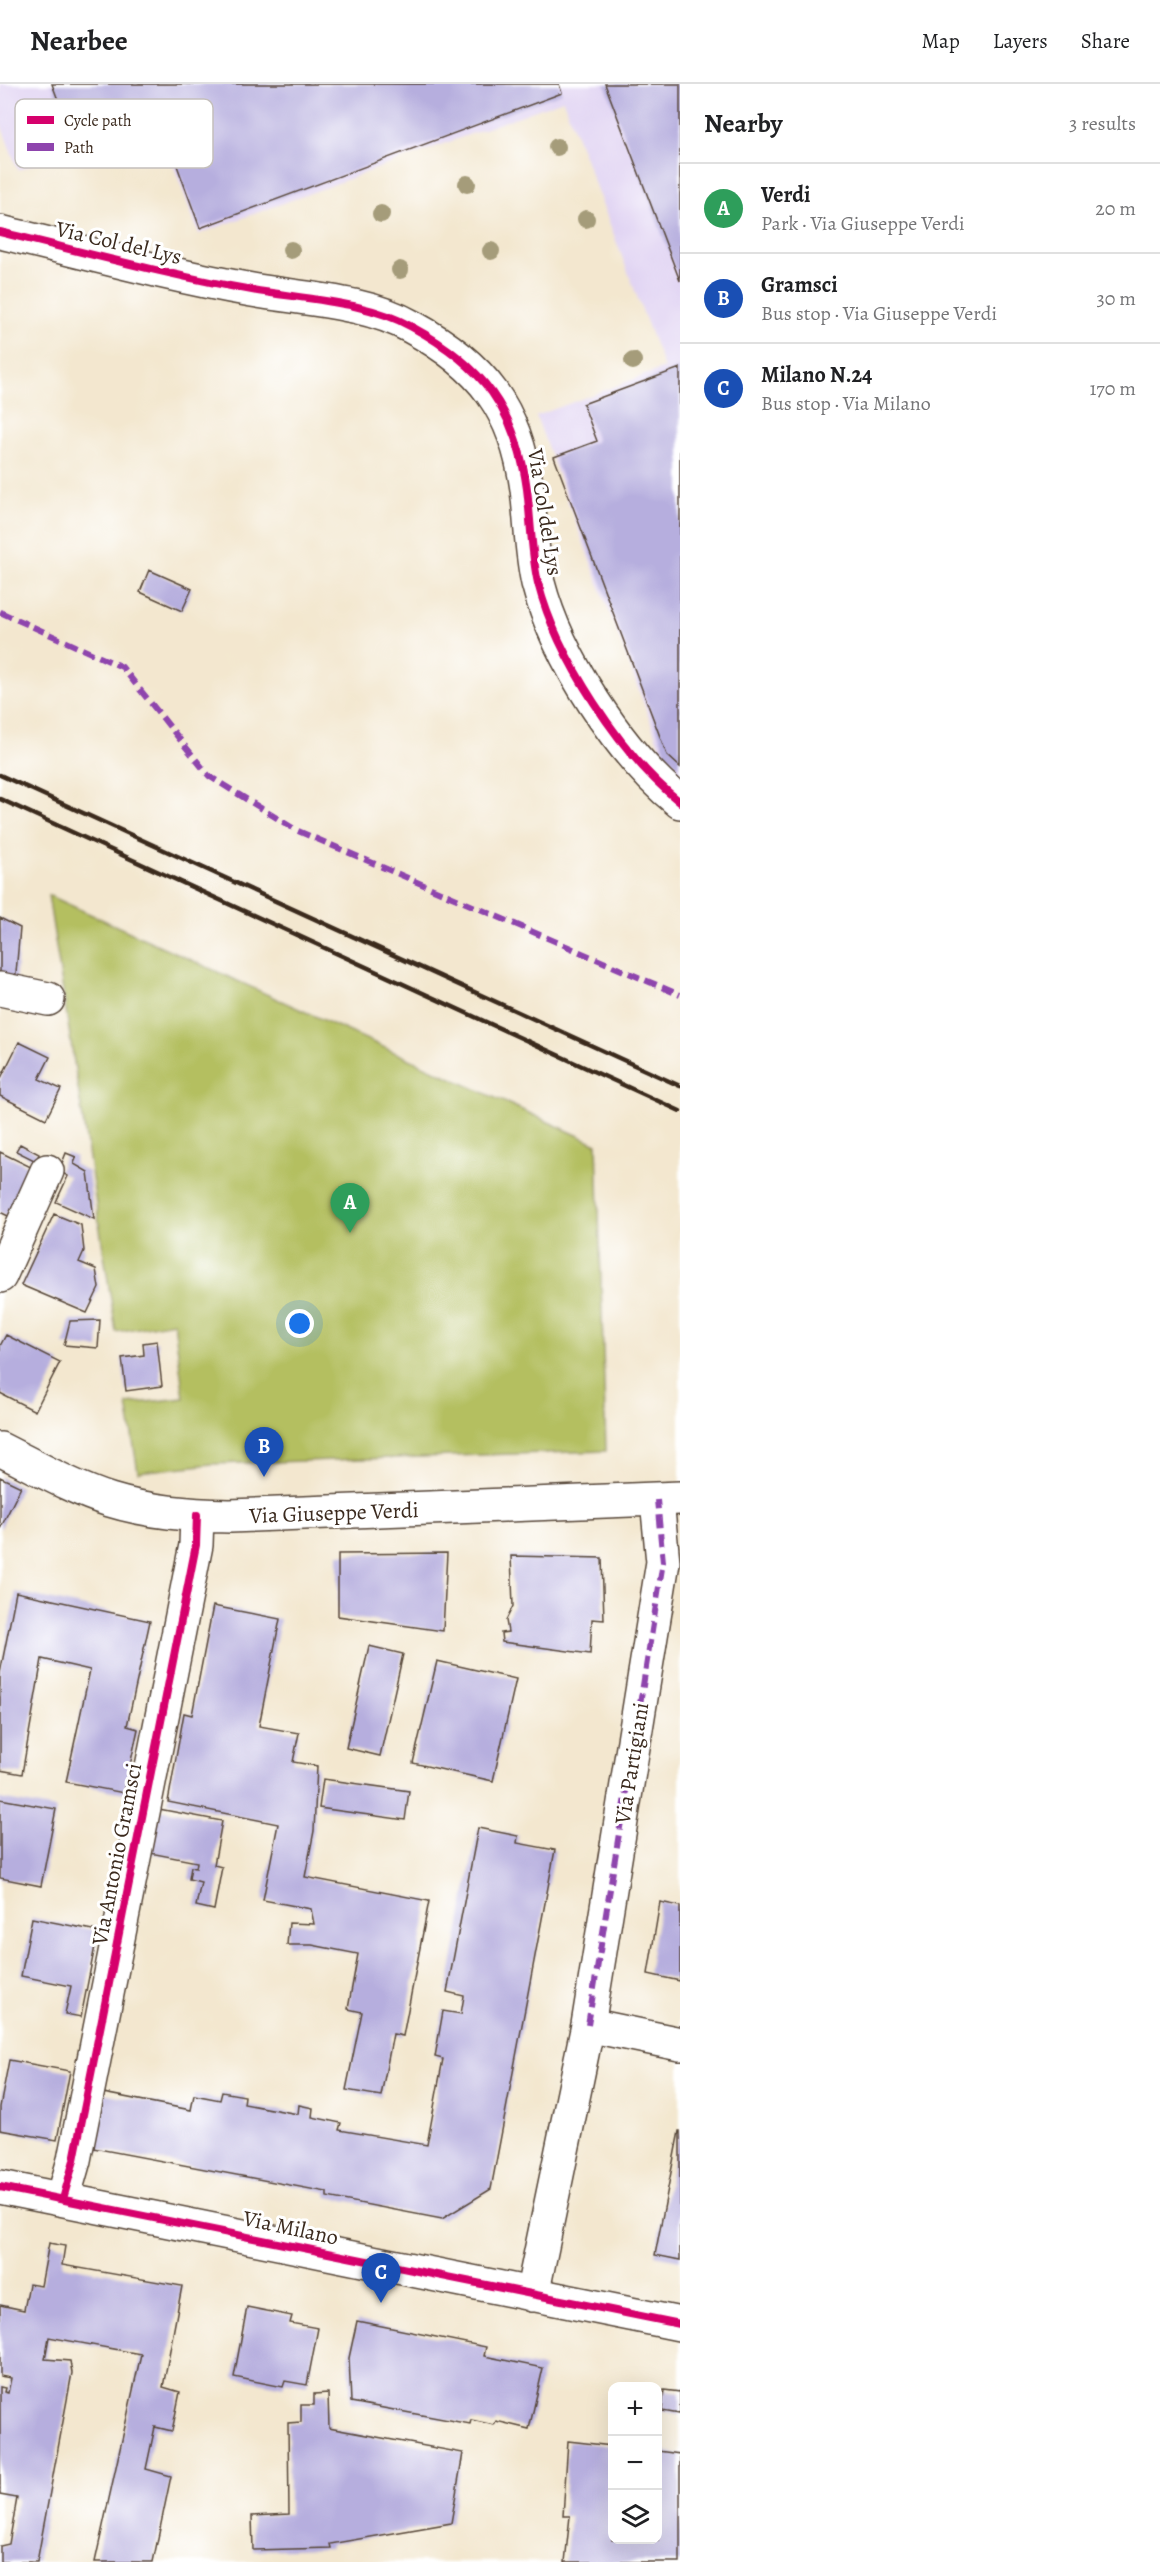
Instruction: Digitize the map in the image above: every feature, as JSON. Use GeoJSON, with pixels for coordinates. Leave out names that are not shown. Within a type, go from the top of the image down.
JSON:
{"type":"FeatureCollection","features":[{"type":"Feature","properties":{"kind":"street","name":"Via Col del Lys"},"geometry":{"type":"LineString","coordinates":[[0,232],[219,283],[330,300],[409,325],[447,348],[483,380],[507,414],[520,447],[538,582],[548,614],[562,645],[587,690],[616,734],[645,768],[680,802]]}},
{"type":"Feature","properties":{"kind":"street"},"geometry":{"type":"LineString","coordinates":[[0,989],[48,999]]}},
{"type":"Feature","properties":{"kind":"street"},"geometry":{"type":"LineString","coordinates":[[0,1276],[47,1171]]}},
{"type":"Feature","properties":{"kind":"street","name":"Via Giuseppe Verdi"},"geometry":{"type":"LineString","coordinates":[[0,1449],[108,1499],[147,1509],[197,1515],[253,1515],[668,1499]]}},
{"type":"Feature","properties":{"kind":"street","name":"Via Partigiani"},"geometry":{"type":"LineString","coordinates":[[532,2295],[588,2025],[663,1562],[668,1499]]}},
{"type":"Feature","properties":{"kind":"street","name":"Via Antonio Gramsci"},"geometry":{"type":"LineString","coordinates":[[63,2199],[74,2160],[196,1545],[197,1515]]}},
{"type":"Feature","properties":{"kind":"street"},"geometry":{"type":"LineString","coordinates":[[588,2025],[680,2044]]}},
{"type":"Feature","properties":{"kind":"street","name":"Via Milano"},"geometry":{"type":"LineString","coordinates":[[0,2187],[680,2324]]}},
{"type":"Feature","properties":{"kind":"shaded area"},"geometry":{"type":"Polygon","coordinates":[[[0,84],[680,84],[680,775],[666,763],[536,416],[664,368],[563,100],[199,234],[174,168],[213,168],[213,99],[15,99],[15,162],[0,122],[0,84]]]}},
{"type":"Feature","properties":{"kind":"green space"},"geometry":{"type":"Polygon","coordinates":[[[48,895],[597,1144],[606,1451],[212,1464],[138,1472],[127,1404],[184,1398],[174,1322],[116,1332],[48,895]]]}},
{"type":"Feature","properties":{"kind":"building"},"geometry":{"type":"Polygon","coordinates":[[[52,84],[559,84],[562,93],[200,228],[178,168],[213,168],[213,99],[58,99],[52,84]]]}},
{"type":"Feature","properties":{"kind":"building"},"geometry":{"type":"Polygon","coordinates":[[[605,84],[680,84],[680,281],[605,84]]]}},
{"type":"Feature","properties":{"kind":"building"},"geometry":{"type":"Polygon","coordinates":[[[680,368],[680,767],[667,755],[554,457],[597,441],[583,404],[680,368]]]}},
{"type":"Feature","properties":{"kind":"building"},"geometry":{"type":"Polygon","coordinates":[[[149,570],[192,589],[182,611],[140,592],[149,570]]]}},
{"type":"Feature","properties":{"kind":"building"},"geometry":{"type":"Polygon","coordinates":[[[0,918],[20,928],[15,984],[0,981],[0,918]]]}},
{"type":"Feature","properties":{"kind":"building"},"geometry":{"type":"Polygon","coordinates":[[[19,1042],[50,1057],[39,1079],[61,1089],[46,1119],[0,1096],[0,1080],[19,1042]]]}},
{"type":"Feature","properties":{"kind":"building"},"geometry":{"type":"Polygon","coordinates":[[[20,1144],[39,1154],[36,1161],[16,1151],[20,1144]]]}},
{"type":"Feature","properties":{"kind":"building"},"geometry":{"type":"Polygon","coordinates":[[[0,1152],[35,1169],[12,1218],[0,1212],[0,1152]]]}},
{"type":"Feature","properties":{"kind":"building"},"geometry":{"type":"Polygon","coordinates":[[[66,1153],[76,1157],[74,1164],[88,1172],[94,1219],[56,1202],[68,1176],[59,1171],[66,1153]]]}},
{"type":"Feature","properties":{"kind":"building"},"geometry":{"type":"Polygon","coordinates":[[[54,1214],[81,1225],[84,1251],[79,1262],[96,1269],[99,1288],[87,1313],[21,1285],[54,1214]]]}},
{"type":"Feature","properties":{"kind":"building"},"geometry":{"type":"Polygon","coordinates":[[[100,1320],[98,1348],[64,1345],[70,1321],[100,1320]]]}},
{"type":"Feature","properties":{"kind":"building"},"geometry":{"type":"Polygon","coordinates":[[[6,1335],[60,1362],[35,1411],[0,1393],[0,1346],[6,1335]]]}},
{"type":"Feature","properties":{"kind":"building"},"geometry":{"type":"Polygon","coordinates":[[[157,1341],[162,1386],[126,1391],[122,1358],[144,1355],[143,1343],[157,1341]]]}},
{"type":"Feature","properties":{"kind":"building"},"geometry":{"type":"Polygon","coordinates":[[[0,1477],[21,1487],[0,1529],[0,1477]]]}},
{"type":"Feature","properties":{"kind":"building"},"geometry":{"type":"Polygon","coordinates":[[[447,1553],[443,1631],[338,1616],[338,1554],[447,1553]]]}},
{"type":"Feature","properties":{"kind":"building"},"geometry":{"type":"Polygon","coordinates":[[[511,1556],[602,1558],[604,1620],[592,1619],[590,1654],[502,1642],[501,1633],[508,1632],[506,1620],[513,1606],[511,1556]]]}},
{"type":"Feature","properties":{"kind":"building"},"geometry":{"type":"Polygon","coordinates":[[[16,1592],[150,1621],[127,1726],[138,1729],[124,1793],[66,1782],[90,1670],[42,1659],[22,1774],[0,1770],[0,1673],[16,1592]]]}},
{"type":"Feature","properties":{"kind":"building"},"geometry":{"type":"Polygon","coordinates":[[[213,1606],[280,1619],[259,1726],[299,1733],[293,1762],[317,1766],[314,1831],[305,1877],[429,1901],[403,2036],[393,2034],[381,2096],[346,2090],[362,2012],[348,2009],[358,1954],[312,1945],[287,1945],[289,1923],[314,1924],[311,1909],[263,1900],[278,1824],[168,1802],[184,1713],[192,1715],[213,1606]]]}},
{"type":"Feature","properties":{"kind":"building"},"geometry":{"type":"Polygon","coordinates":[[[369,1646],[403,1654],[380,1756],[346,1748],[369,1646]]]}},
{"type":"Feature","properties":{"kind":"building"},"geometry":{"type":"Polygon","coordinates":[[[437,1661],[516,1679],[493,1781],[413,1763],[437,1661]]]}},
{"type":"Feature","properties":{"kind":"building"},"geometry":{"type":"Polygon","coordinates":[[[323,1779],[409,1791],[405,1820],[319,1808],[323,1779]]]}},
{"type":"Feature","properties":{"kind":"building"},"geometry":{"type":"Polygon","coordinates":[[[0,1799],[56,1809],[41,1886],[0,1878],[0,1799]]]}},
{"type":"Feature","properties":{"kind":"building"},"geometry":{"type":"Polygon","coordinates":[[[159,1809],[222,1821],[214,1865],[222,1867],[214,1910],[196,1906],[201,1882],[189,1879],[191,1867],[196,1868],[197,1862],[150,1853],[159,1809]]]}},
{"type":"Feature","properties":{"kind":"building"},"geometry":{"type":"Polygon","coordinates":[[[478,1828],[518,1836],[517,1843],[555,1850],[491,2189],[442,2219],[327,2197],[327,2192],[93,2148],[103,2093],[191,2110],[194,2095],[220,2100],[222,2092],[245,2096],[244,2104],[298,2114],[299,2105],[313,2108],[312,2117],[341,2123],[339,2130],[427,2145],[443,2059],[435,2057],[443,2011],[461,2014],[464,1996],[447,1992],[478,1828]]]}},
{"type":"Feature","properties":{"kind":"building"},"geometry":{"type":"Polygon","coordinates":[[[660,1902],[680,1906],[680,1981],[648,1974],[660,1902]]]}},
{"type":"Feature","properties":{"kind":"building"},"geometry":{"type":"Polygon","coordinates":[[[32,1918],[98,1931],[81,2017],[65,2014],[71,1986],[21,1976],[32,1918]]]}},
{"type":"Feature","properties":{"kind":"building"},"geometry":{"type":"Polygon","coordinates":[[[9,2060],[70,2071],[57,2140],[0,2130],[0,2107],[9,2060]]]}},
{"type":"Feature","properties":{"kind":"building"},"geometry":{"type":"Polygon","coordinates":[[[680,2131],[680,2260],[655,2255],[680,2131]]]}},
{"type":"Feature","properties":{"kind":"building"},"geometry":{"type":"Polygon","coordinates":[[[49,2243],[65,2246],[62,2265],[182,2286],[163,2387],[180,2392],[172,2431],[155,2427],[146,2469],[171,2476],[153,2562],[95,2562],[141,2354],[49,2337],[45,2359],[70,2361],[72,2373],[37,2562],[0,2562],[0,2546],[9,2544],[17,2498],[0,2495],[0,2387],[5,2388],[4,2392],[8,2393],[11,2378],[0,2376],[0,2305],[24,2310],[29,2284],[41,2286],[49,2243]]]}},
{"type":"Feature","properties":{"kind":"building"},"geometry":{"type":"Polygon","coordinates":[[[247,2307],[292,2316],[290,2323],[318,2328],[307,2385],[285,2381],[283,2387],[234,2377],[247,2307]]]}},
{"type":"Feature","properties":{"kind":"building"},"geometry":{"type":"Polygon","coordinates":[[[357,2321],[486,2347],[484,2356],[543,2368],[529,2429],[496,2421],[494,2425],[471,2420],[470,2424],[351,2402],[349,2358],[357,2321]]]}},
{"type":"Feature","properties":{"kind":"building"},"geometry":{"type":"Polygon","coordinates":[[[664,2390],[680,2392],[680,2414],[662,2411],[664,2390]]]}},
{"type":"Feature","properties":{"kind":"building"},"geometry":{"type":"Polygon","coordinates":[[[328,2393],[329,2428],[463,2453],[451,2523],[330,2544],[331,2548],[253,2550],[252,2516],[289,2514],[288,2423],[301,2422],[301,2405],[314,2405],[314,2394],[328,2393]]]}},
{"type":"Feature","properties":{"kind":"building"},"geometry":{"type":"Polygon","coordinates":[[[568,2441],[608,2446],[608,2544],[662,2544],[662,2452],[680,2454],[680,2562],[565,2562],[570,2516],[563,2516],[568,2441]]]}},
{"type":"Feature","properties":{"kind":"railway"},"geometry":{"type":"LineString","coordinates":[[0,775],[680,1086]]}},
{"type":"Feature","properties":{"kind":"railway"},"geometry":{"type":"LineString","coordinates":[[0,799],[680,1111]]}},
{"type":"Feature","properties":{"kind":"marked path"},"geometry":{"type":"LineString","coordinates":[[0,612],[122,667],[209,776],[296,830],[680,995]]}},
{"type":"Feature","properties":{"kind":"marked path"},"geometry":{"type":"LineString","coordinates":[[588,2025],[663,1562],[657,1500]]}},
{"type":"Feature","properties":{"kind":"cycle path"},"geometry":{"type":"LineString","coordinates":[[0,232],[189,277],[252,290],[355,306],[394,318],[437,342],[458,357],[492,392],[514,435],[527,489],[532,548],[538,583],[560,642],[594,703],[614,732],[658,782],[680,802]]}},
{"type":"Feature","properties":{"kind":"cycle path"},"geometry":{"type":"LineString","coordinates":[[63,2199],[74,2160],[196,1545],[197,1515]]}},
{"type":"Feature","properties":{"kind":"cycle path"},"geometry":{"type":"LineString","coordinates":[[0,2187],[680,2324]]}},
{"type":"Feature","properties":{"kind":"place","name":"Verdi"},"geometry":{"type":"Point","coordinates":[350,1233]}},
{"type":"Feature","properties":{"kind":"place","name":"Gramsci"},"geometry":{"type":"Point","coordinates":[264,1477]}},
{"type":"Feature","properties":{"kind":"place","name":"Milano N.24"},"geometry":{"type":"Point","coordinates":[381,2303]}}]}
